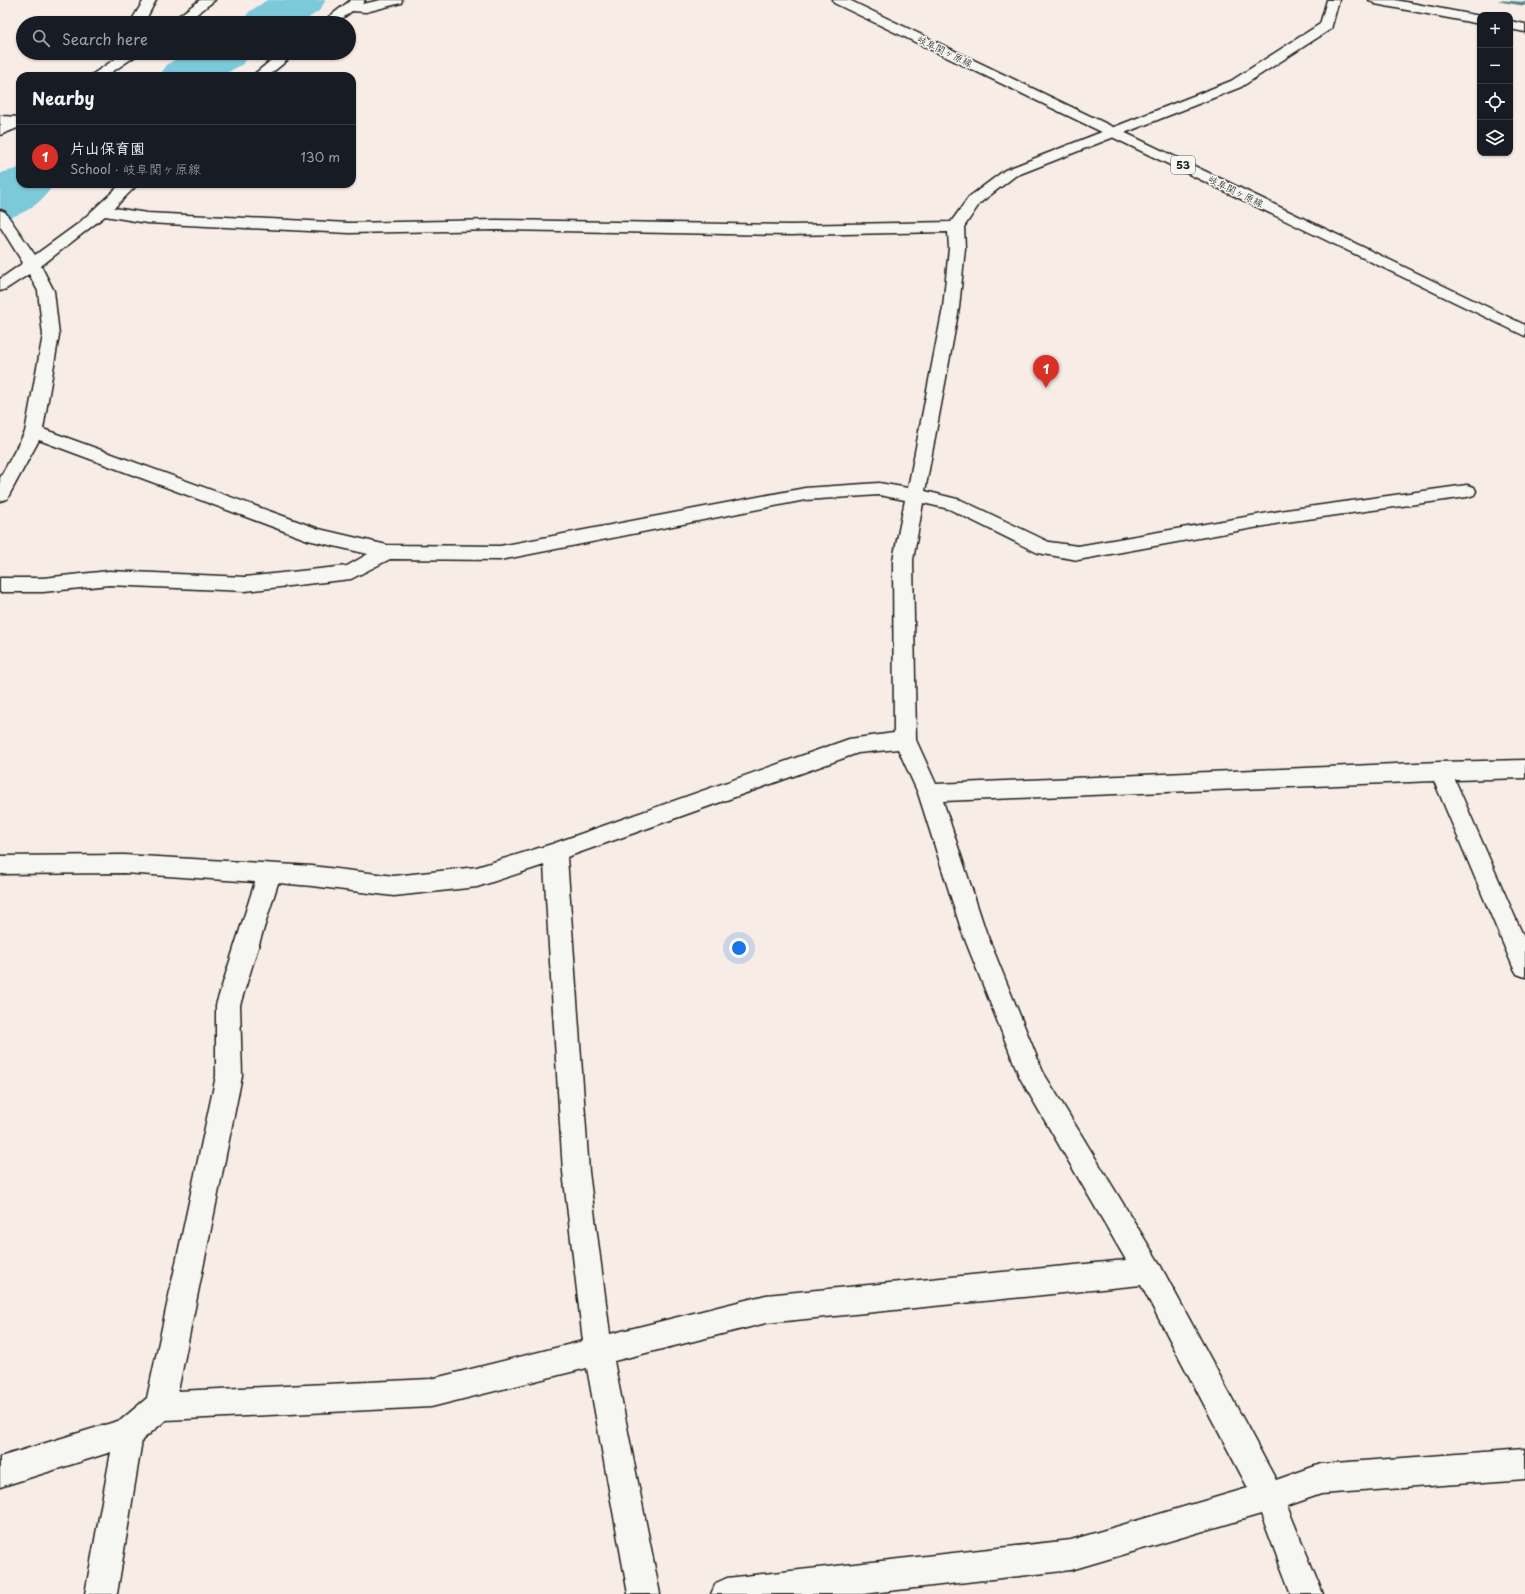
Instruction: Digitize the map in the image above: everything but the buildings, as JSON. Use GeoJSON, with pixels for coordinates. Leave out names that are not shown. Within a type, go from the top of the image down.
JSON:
{"type":"FeatureCollection","features":[{"type":"Feature","properties":{"kind":"street"},"geometry":{"type":"LineString","coordinates":[[141,16],[150,0]]}},
{"type":"Feature","properties":{"kind":"street"},"geometry":{"type":"LineString","coordinates":[[186,16],[210,0]]}},
{"type":"Feature","properties":{"kind":"street"},"geometry":{"type":"LineString","coordinates":[[337,16],[354,3],[366,8],[396,0]]}},
{"type":"Feature","properties":{"kind":"street","name":"岐阜関ヶ原線"},"geometry":{"type":"LineString","coordinates":[[839,0],[1525,331]]}},
{"type":"Feature","properties":{"kind":"street"},"geometry":{"type":"LineString","coordinates":[[1307,1594],[1269,1496],[1148,1271],[1034,1078],[974,932],[929,793],[904,740],[902,560],[951,308],[957,248],[956,227],[974,200],[1010,173],[1236,84],[1326,26],[1333,0]]}},
{"type":"Feature","properties":{"kind":"street"},"geometry":{"type":"LineString","coordinates":[[1374,0],[1477,19]]}},
{"type":"Feature","properties":{"kind":"street"},"geometry":{"type":"LineString","coordinates":[[1513,26],[1525,28]]}},
{"type":"Feature","properties":{"kind":"street"},"geometry":{"type":"LineString","coordinates":[[103,72],[122,60]]}},
{"type":"Feature","properties":{"kind":"street"},"geometry":{"type":"LineString","coordinates":[[264,72],[280,60]]}},
{"type":"Feature","properties":{"kind":"street"},"geometry":{"type":"LineString","coordinates":[[0,120],[16,120]]}},
{"type":"Feature","properties":{"kind":"street"},"geometry":{"type":"LineString","coordinates":[[0,131],[16,122]]}},
{"type":"Feature","properties":{"kind":"street"},"geometry":{"type":"LineString","coordinates":[[0,286],[29,259],[104,211],[126,188]]}},
{"type":"Feature","properties":{"kind":"street"},"geometry":{"type":"LineString","coordinates":[[104,211],[147,218],[349,228],[496,225],[791,230],[956,227]]}},
{"type":"Feature","properties":{"kind":"street"},"geometry":{"type":"LineString","coordinates":[[0,215],[29,259],[46,291],[50,335],[34,432],[0,494]]}},
{"type":"Feature","properties":{"kind":"street"},"geometry":{"type":"LineString","coordinates":[[34,432],[316,535],[387,552],[500,553],[805,494],[879,489],[954,504],[1045,548],[1078,553],[1286,516],[1467,491]]}},
{"type":"Feature","properties":{"kind":"street"},"geometry":{"type":"LineString","coordinates":[[0,585],[43,585],[109,578],[245,584],[351,572],[387,552]]}},
{"type":"Feature","properties":{"kind":"street"},"geometry":{"type":"LineString","coordinates":[[0,865],[124,864],[312,876],[394,886],[477,877],[555,852],[857,745],[904,740]]}},
{"type":"Feature","properties":{"kind":"street"},"geometry":{"type":"LineString","coordinates":[[929,793],[1525,769]]}},
{"type":"Feature","properties":{"kind":"street"},"geometry":{"type":"LineString","coordinates":[[1440,772],[1525,967]]}},
{"type":"Feature","properties":{"kind":"street"},"geometry":{"type":"LineString","coordinates":[[555,852],[576,1172],[598,1352],[644,1594]]}},
{"type":"Feature","properties":{"kind":"street"},"geometry":{"type":"LineString","coordinates":[[160,1406],[229,1076],[228,1005],[270,874]]}},
{"type":"Feature","properties":{"kind":"street"},"geometry":{"type":"LineString","coordinates":[[0,1472],[129,1432],[160,1406],[431,1393],[598,1352],[766,1308],[1148,1271]]}},
{"type":"Feature","properties":{"kind":"street"},"geometry":{"type":"LineString","coordinates":[[101,1594],[129,1432]]}},
{"type":"Feature","properties":{"kind":"street"},"geometry":{"type":"LineString","coordinates":[[727,1594],[1071,1555],[1269,1496],[1321,1478],[1525,1464]]}},
{"type":"Feature","properties":{"kind":"waterway"},"geometry":{"type":"LineString","coordinates":[[277,16],[301,0]]}},
{"type":"Feature","properties":{"kind":"waterway"},"geometry":{"type":"LineString","coordinates":[[1502,0],[1525,4]]}},
{"type":"Feature","properties":{"kind":"waterway"},"geometry":{"type":"LineString","coordinates":[[192,72],[209,60]]}},
{"type":"Feature","properties":{"kind":"waterway"},"geometry":{"type":"LineString","coordinates":[[0,202],[19,188]]}},
{"type":"Feature","properties":{"kind":"place","name":"片山保育園"},"geometry":{"type":"Point","coordinates":[1046,388]}}]}
